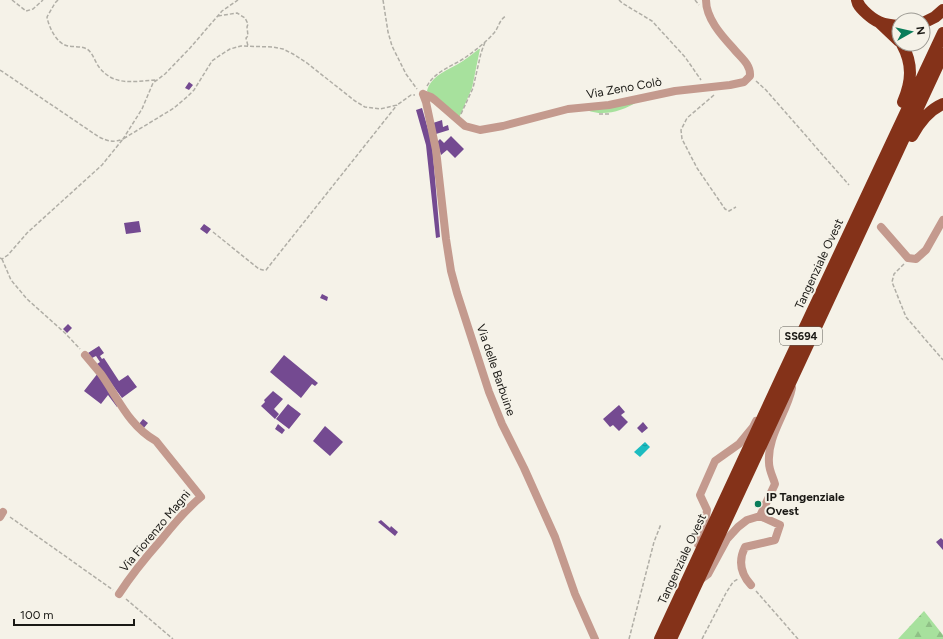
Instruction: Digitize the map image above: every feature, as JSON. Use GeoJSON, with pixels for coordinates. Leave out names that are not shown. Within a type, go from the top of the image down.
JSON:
{"type":"FeatureCollection","features":[{"type":"Feature","properties":{"kind":"highway"},"geometry":{"type":"LineString","coordinates":[[857,0],[858,4],[871,18],[879,22],[891,24]]}},
{"type":"Feature","properties":{"kind":"highway"},"geometry":{"type":"LineString","coordinates":[[931,19],[943,10]]}},
{"type":"Feature","properties":{"kind":"highway"},"geometry":{"type":"LineString","coordinates":[[879,22],[891,33]]}},
{"type":"Feature","properties":{"kind":"highway","name":"Tangenziale Ovest"},"geometry":{"type":"LineString","coordinates":[[671,639],[699,580],[858,213],[943,33]]}},
{"type":"Feature","properties":{"kind":"highway"},"geometry":{"type":"LineString","coordinates":[[858,213],[859,201],[906,96],[910,82],[910,68],[907,52]]}},
{"type":"Feature","properties":{"kind":"highway","name":"Tangenziale Ovest"},"geometry":{"type":"LineString","coordinates":[[660,639],[788,374],[863,226],[943,54]]}},
{"type":"Feature","properties":{"kind":"highway"},"geometry":{"type":"LineString","coordinates":[[863,226],[872,216],[914,132],[930,112],[943,104]]}},
{"type":"Feature","properties":{"kind":"street"},"geometry":{"type":"LineString","coordinates":[[706,0],[707,10],[711,20],[732,48],[746,63],[750,70],[750,76]]}},
{"type":"Feature","properties":{"kind":"street","name":"Via Zeno Colò"},"geometry":{"type":"LineString","coordinates":[[423,94],[435,100],[459,122],[468,128],[486,129],[562,110],[591,108],[675,91],[744,82],[750,76]]}},
{"type":"Feature","properties":{"kind":"street","name":"Via delle Barbuine"},"geometry":{"type":"LineString","coordinates":[[423,94],[436,150],[446,239],[451,271],[457,293],[499,418],[524,468],[555,537],[575,594],[595,639]]}},
{"type":"Feature","properties":{"kind":"street"},"geometry":{"type":"LineString","coordinates":[[881,227],[908,258],[916,259],[926,250],[943,220]]}},
{"type":"Feature","properties":{"kind":"street","name":"Via Fiorenzo Magni"},"geometry":{"type":"LineString","coordinates":[[85,355],[100,373],[137,428],[156,440],[201,497],[192,504],[130,576],[119,594]]}},
{"type":"Feature","properties":{"kind":"street"},"geometry":{"type":"LineString","coordinates":[[760,516],[775,484],[769,463],[770,448],[775,431],[790,399],[788,374]]}},
{"type":"Feature","properties":{"kind":"street"},"geometry":{"type":"LineString","coordinates":[[686,584],[688,567],[705,523],[707,510],[700,494],[715,461],[738,444],[753,426],[769,392],[788,374]]}},
{"type":"Feature","properties":{"kind":"street"},"geometry":{"type":"LineString","coordinates":[[699,580],[708,574],[727,539],[738,527],[747,520],[760,516],[780,524],[777,539],[745,546],[741,555],[743,576],[751,585]]}},
{"type":"Feature","properties":{"kind":"path"},"geometry":{"type":"LineString","coordinates":[[12,0],[26,11],[33,9],[43,0]]}},
{"type":"Feature","properties":{"kind":"path"},"geometry":{"type":"LineString","coordinates":[[58,0],[55,2],[48,17],[48,21],[53,33],[61,42],[69,46],[87,49],[99,67],[106,74],[119,82],[156,80]]}},
{"type":"Feature","properties":{"kind":"path"},"geometry":{"type":"LineString","coordinates":[[85,355],[65,333],[27,299],[11,280],[1,258],[8,255],[27,233],[102,164],[123,139],[142,109],[156,80],[165,74],[190,48],[222,11],[238,0]]}},
{"type":"Feature","properties":{"kind":"path"},"geometry":{"type":"LineString","coordinates":[[383,0],[388,32],[392,46],[398,60],[414,87],[423,94]]}},
{"type":"Feature","properties":{"kind":"path"},"geometry":{"type":"LineString","coordinates":[[620,0],[622,4],[648,18],[663,32],[685,57],[706,88]]}},
{"type":"Feature","properties":{"kind":"path"},"geometry":{"type":"LineString","coordinates":[[216,17],[237,13],[245,18],[248,24],[248,36],[246,38],[248,46]]}},
{"type":"Feature","properties":{"kind":"path"},"geometry":{"type":"LineString","coordinates":[[423,94],[432,78],[466,57],[495,32],[501,19],[506,16]]}},
{"type":"Feature","properties":{"kind":"path"},"geometry":{"type":"LineString","coordinates":[[459,122],[463,109],[473,88],[482,48],[486,40]]}},
{"type":"Feature","properties":{"kind":"path"},"geometry":{"type":"LineString","coordinates":[[0,70],[99,137],[111,142],[123,139],[174,108],[194,90],[208,67],[219,56],[230,49],[248,46],[272,47],[283,49],[294,54],[365,107],[380,108],[397,105]]}},
{"type":"Feature","properties":{"kind":"path"},"geometry":{"type":"LineString","coordinates":[[750,76],[766,90],[848,185]]}},
{"type":"Feature","properties":{"kind":"path"},"geometry":{"type":"LineString","coordinates":[[722,86],[709,100],[687,118],[681,130],[682,139],[719,201],[728,211],[736,207]]}},
{"type":"Feature","properties":{"kind":"path"},"geometry":{"type":"LineString","coordinates":[[213,232],[259,269],[266,270],[397,105],[411,95],[423,94]]}},
{"type":"Feature","properties":{"kind":"path"},"geometry":{"type":"LineString","coordinates":[[912,259],[894,274],[892,282],[906,317],[943,360]]}},
{"type":"Feature","properties":{"kind":"path"},"geometry":{"type":"LineString","coordinates":[[2,515],[119,594],[173,639]]}},
{"type":"Feature","properties":{"kind":"path"},"geometry":{"type":"LineString","coordinates":[[629,639],[654,542],[661,524]]}},
{"type":"Feature","properties":{"kind":"path"},"geometry":{"type":"LineString","coordinates":[[133,550],[137,549],[148,540],[154,538]]}},
{"type":"Feature","properties":{"kind":"path"},"geometry":{"type":"LineString","coordinates":[[702,639],[733,582],[743,576]]}},
{"type":"Feature","properties":{"kind":"path"},"geometry":{"type":"LineString","coordinates":[[751,585],[798,639]]}},
{"type":"Feature","properties":{"kind":"green space"},"geometry":{"type":"Polygon","coordinates":[[[479,49],[472,88],[459,118],[427,91],[435,78],[479,49]]]}},
{"type":"Feature","properties":{"kind":"green space"},"geometry":{"type":"Polygon","coordinates":[[[637,102],[626,108],[613,112],[600,113],[587,110],[637,102]]]}},
{"type":"Feature","properties":{"kind":"green space"},"geometry":{"type":"Polygon","coordinates":[[[924,611],[943,635],[943,639],[898,639],[924,611]]]}},
{"type":"Feature","properties":{"kind":"water"},"geometry":{"type":"Polygon","coordinates":[[[645,442],[650,447],[640,457],[634,452],[645,442]]]}},
{"type":"Feature","properties":{"kind":"building"},"geometry":{"type":"Polygon","coordinates":[[[189,82],[193,85],[189,90],[185,88],[189,82]]]}},
{"type":"Feature","properties":{"kind":"building"},"geometry":{"type":"Polygon","coordinates":[[[422,108],[432,143],[440,237],[436,238],[426,145],[416,110],[422,108]]]}},
{"type":"Feature","properties":{"kind":"building"},"geometry":{"type":"Polygon","coordinates":[[[442,120],[443,127],[448,125],[449,130],[436,134],[433,123],[442,120]]]}},
{"type":"Feature","properties":{"kind":"building"},"geometry":{"type":"Polygon","coordinates":[[[451,136],[464,149],[455,158],[447,150],[441,155],[437,142],[440,139],[444,143],[451,136]]]}},
{"type":"Feature","properties":{"kind":"building"},"geometry":{"type":"Polygon","coordinates":[[[139,221],[141,232],[126,234],[124,223],[139,221]]]}},
{"type":"Feature","properties":{"kind":"building"},"geometry":{"type":"Polygon","coordinates":[[[204,224],[211,229],[207,234],[200,229],[204,224]]]}},
{"type":"Feature","properties":{"kind":"building"},"geometry":{"type":"Polygon","coordinates":[[[322,294],[328,297],[327,301],[320,298],[322,294]]]}},
{"type":"Feature","properties":{"kind":"building"},"geometry":{"type":"Polygon","coordinates":[[[68,324],[72,328],[67,333],[63,329],[68,324]]]}},
{"type":"Feature","properties":{"kind":"building"},"geometry":{"type":"Polygon","coordinates":[[[99,346],[104,353],[100,356],[102,359],[104,358],[119,381],[128,375],[137,387],[122,398],[97,364],[100,362],[96,356],[92,358],[88,353],[99,346]]]}},
{"type":"Feature","properties":{"kind":"building"},"geometry":{"type":"Polygon","coordinates":[[[284,355],[318,383],[315,386],[312,384],[301,398],[270,372],[284,355]]]}},
{"type":"Feature","properties":{"kind":"building"},"geometry":{"type":"Polygon","coordinates":[[[98,373],[118,405],[117,407],[108,395],[101,404],[84,391],[98,373]]]}},
{"type":"Feature","properties":{"kind":"building"},"geometry":{"type":"Polygon","coordinates":[[[273,391],[283,399],[274,409],[279,414],[275,419],[261,406],[265,402],[264,400],[273,391]]]}},
{"type":"Feature","properties":{"kind":"building"},"geometry":{"type":"Polygon","coordinates":[[[288,404],[301,414],[289,429],[276,419],[288,404]]]}},
{"type":"Feature","properties":{"kind":"building"},"geometry":{"type":"Polygon","coordinates":[[[619,405],[625,412],[621,415],[628,422],[619,431],[613,425],[610,427],[603,419],[619,405]]]}},
{"type":"Feature","properties":{"kind":"building"},"geometry":{"type":"Polygon","coordinates":[[[143,419],[148,423],[143,429],[139,424],[143,419]]]}},
{"type":"Feature","properties":{"kind":"building"},"geometry":{"type":"Polygon","coordinates":[[[643,422],[648,428],[642,433],[637,428],[643,422]]]}},
{"type":"Feature","properties":{"kind":"building"},"geometry":{"type":"Polygon","coordinates":[[[278,424],[285,430],[282,434],[275,429],[278,424]]]}},
{"type":"Feature","properties":{"kind":"building"},"geometry":{"type":"Polygon","coordinates":[[[325,426],[343,442],[330,456],[313,441],[325,426]]]}},
{"type":"Feature","properties":{"kind":"building"},"geometry":{"type":"Polygon","coordinates":[[[381,520],[390,528],[391,526],[398,532],[395,536],[378,522],[381,520]]]}},
{"type":"Feature","properties":{"kind":"building"},"geometry":{"type":"Polygon","coordinates":[[[941,538],[943,540],[943,550],[936,542],[941,538]]]}},
{"type":"Feature","properties":{"kind":"place","name":"IP Tangenziale Ovest"},"geometry":{"type":"Point","coordinates":[758,504]}}]}
